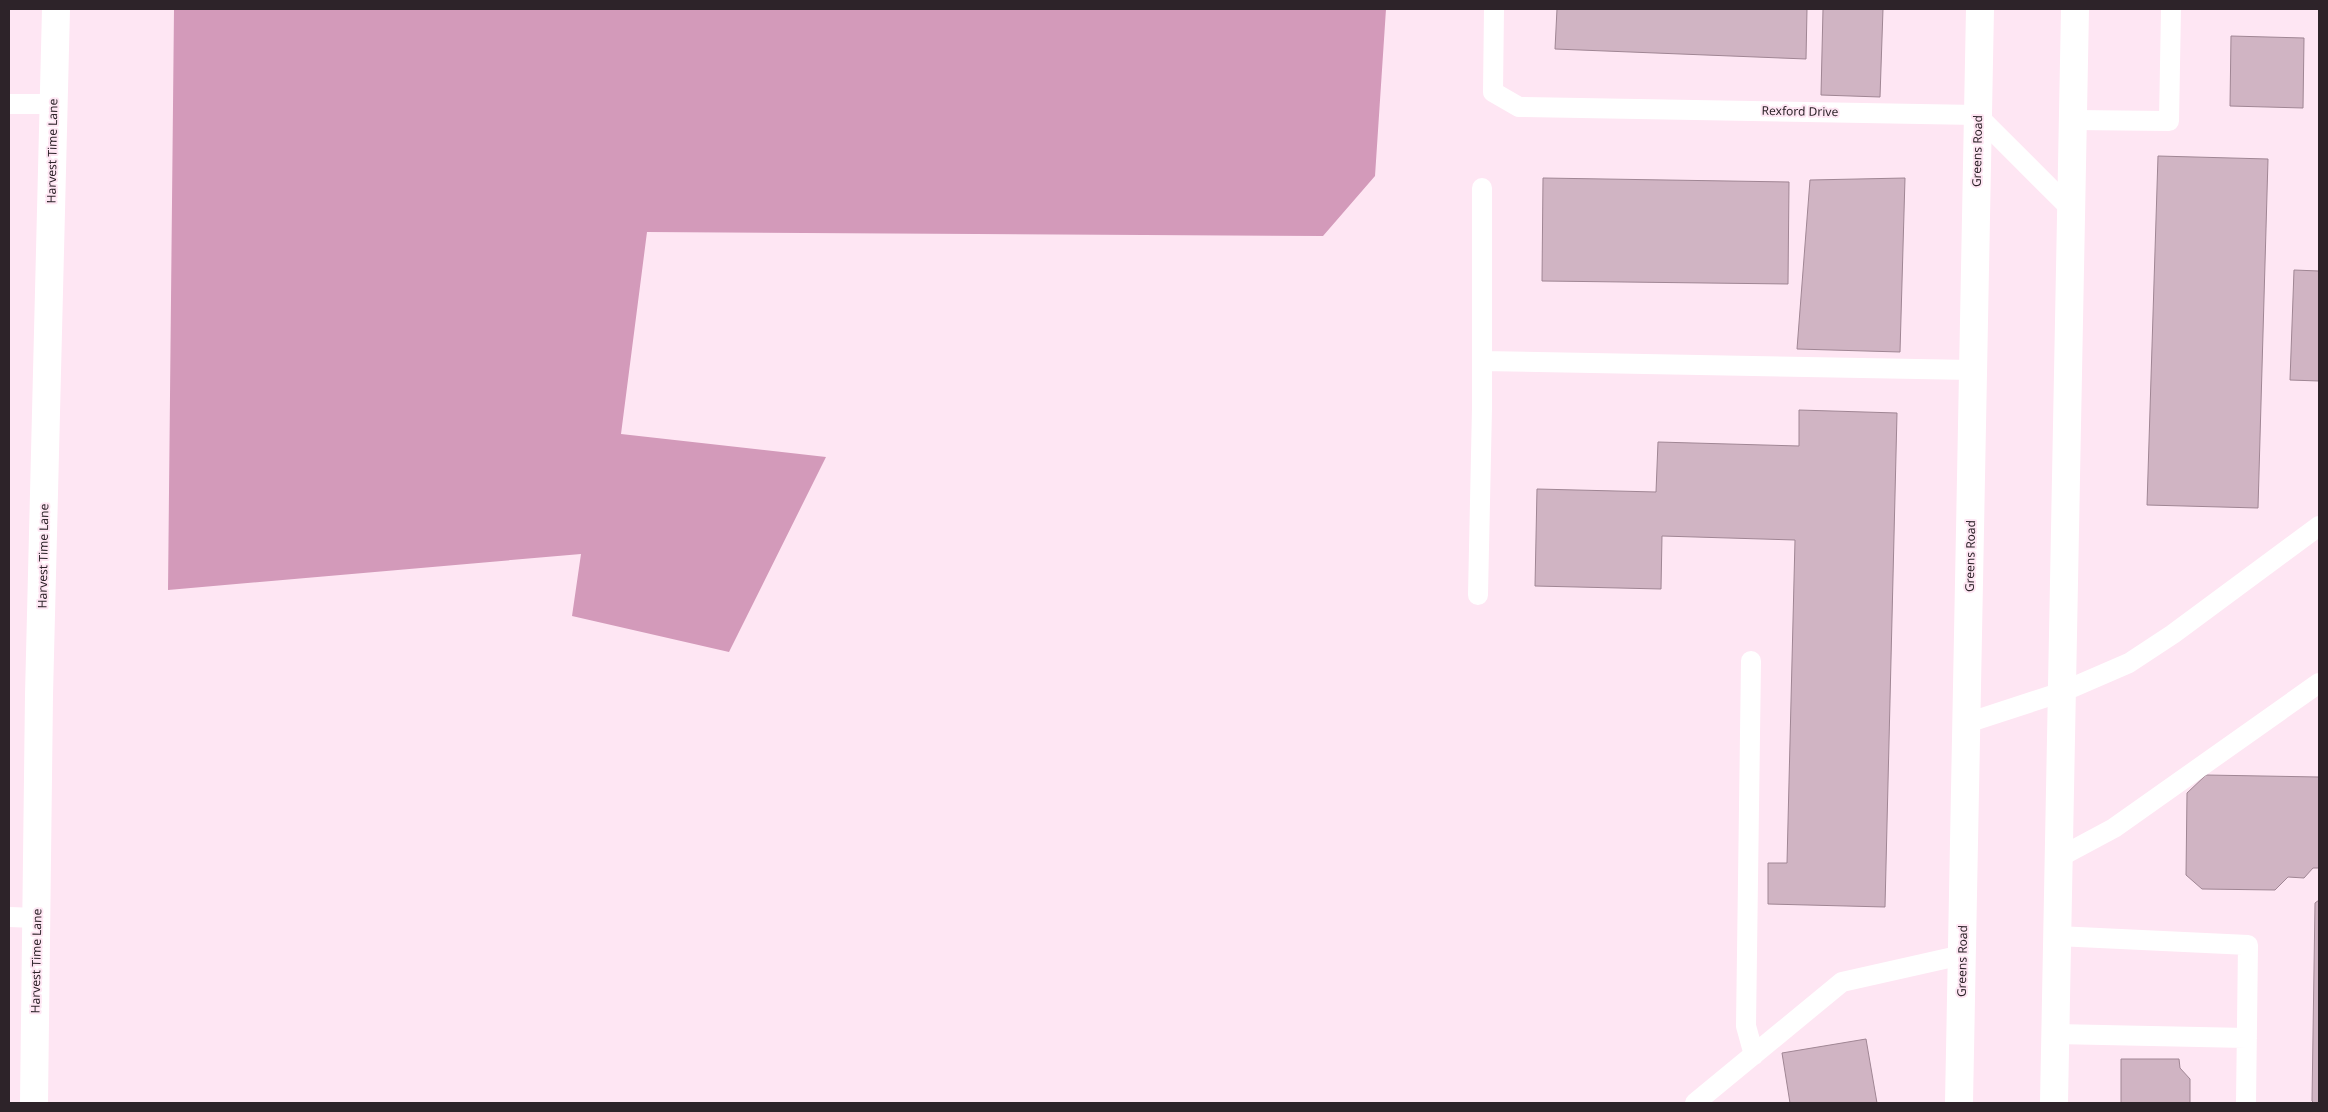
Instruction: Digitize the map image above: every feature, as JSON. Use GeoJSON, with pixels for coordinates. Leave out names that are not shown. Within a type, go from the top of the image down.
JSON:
{"type":"FeatureCollection","features":[{"type":"Feature","properties":{"kind":"main road","name":"Harvest Time Lane"},"geometry":{"type":"LineString","coordinates":[[34,1103],[39,695],[56,9]]}},
{"type":"Feature","properties":{"kind":"main road","name":"Greens Road"},"geometry":{"type":"LineString","coordinates":[[1959,1103],[1980,9]]}},
{"type":"Feature","properties":{"kind":"main road"},"geometry":{"type":"LineString","coordinates":[[2054,1103],[2075,9]]}},
{"type":"Feature","properties":{"kind":"lane","name":"Rexford Drive"},"geometry":{"type":"LineString","coordinates":[[1494,9],[1493,92],[1519,107],[1894,112],[1977,115]]}},
{"type":"Feature","properties":{"kind":"lane"},"geometry":{"type":"LineString","coordinates":[[2073,120],[2169,121],[2171,9]]}},
{"type":"Feature","properties":{"kind":"lane"},"geometry":{"type":"LineString","coordinates":[[9,104],[53,104]]}},
{"type":"Feature","properties":{"kind":"lane"},"geometry":{"type":"LineString","coordinates":[[1977,115],[2071,210]]}},
{"type":"Feature","properties":{"kind":"lane"},"geometry":{"type":"LineString","coordinates":[[1478,595],[1482,361],[1482,188]]}},
{"type":"Feature","properties":{"kind":"lane"},"geometry":{"type":"LineString","coordinates":[[1482,361],[1973,370]]}},
{"type":"Feature","properties":{"kind":"lane"},"geometry":{"type":"LineString","coordinates":[[1967,723],[2062,692],[2129,663],[2173,634],[2319,526]]}},
{"type":"Feature","properties":{"kind":"lane"},"geometry":{"type":"LineString","coordinates":[[1750,660],[1746,1026],[1754,1054]]}},
{"type":"Feature","properties":{"kind":"lane"},"geometry":{"type":"LineString","coordinates":[[2058,858],[2114,828],[2319,683]]}},
{"type":"Feature","properties":{"kind":"lane"},"geometry":{"type":"LineString","coordinates":[[9,917],[36,918]]}},
{"type":"Feature","properties":{"kind":"lane"},"geometry":{"type":"LineString","coordinates":[[2057,936],[2248,945],[2246,1103]]}},
{"type":"Feature","properties":{"kind":"lane"},"geometry":{"type":"LineString","coordinates":[[1695,1103],[1842,982],[1962,955]]}},
{"type":"Feature","properties":{"kind":"lane"},"geometry":{"type":"LineString","coordinates":[[2055,1034],[2247,1038]]}},
{"type":"Feature","properties":{"kind":"shaded area"},"geometry":{"type":"Polygon","coordinates":[[[174,9],[1386,9],[1375,176],[1323,236],[647,232],[621,434],[826,457],[729,652],[572,616],[581,554],[168,590],[174,9]]]}},
{"type":"Feature","properties":{"kind":"building"},"geometry":{"type":"Polygon","coordinates":[[[1557,9],[1807,9],[1806,59],[1555,49],[1557,9]]]}},
{"type":"Feature","properties":{"kind":"building"},"geometry":{"type":"Polygon","coordinates":[[[1823,9],[1883,9],[1880,97],[1821,95],[1823,9]]]}},
{"type":"Feature","properties":{"kind":"building"},"geometry":{"type":"Polygon","coordinates":[[[2231,36],[2304,38],[2303,108],[2230,106],[2231,36]]]}},
{"type":"Feature","properties":{"kind":"building"},"geometry":{"type":"Polygon","coordinates":[[[2158,156],[2268,159],[2258,508],[2147,505],[2158,156]]]}},
{"type":"Feature","properties":{"kind":"building"},"geometry":{"type":"Polygon","coordinates":[[[1543,178],[1789,182],[1788,284],[1542,281],[1543,178]]]}},
{"type":"Feature","properties":{"kind":"building"},"geometry":{"type":"Polygon","coordinates":[[[1905,178],[1900,352],[1797,349],[1810,180],[1905,178]]]}},
{"type":"Feature","properties":{"kind":"building"},"geometry":{"type":"Polygon","coordinates":[[[2294,270],[2319,271],[2319,381],[2290,380],[2294,270]]]}},
{"type":"Feature","properties":{"kind":"building"},"geometry":{"type":"Polygon","coordinates":[[[1799,410],[1897,413],[1885,907],[1768,904],[1768,863],[1787,863],[1795,540],[1662,536],[1661,589],[1535,586],[1537,489],[1656,492],[1658,442],[1799,446],[1799,410]]]}},
{"type":"Feature","properties":{"kind":"building"},"geometry":{"type":"Polygon","coordinates":[[[2206,775],[2319,777],[2319,868],[2313,868],[2304,878],[2288,877],[2275,890],[2202,889],[2186,875],[2187,793],[2206,775]]]}},
{"type":"Feature","properties":{"kind":"building"},"geometry":{"type":"Polygon","coordinates":[[[2319,900],[2319,1103],[2314,1103],[2312,1101],[2315,903],[2319,900]]]}},
{"type":"Feature","properties":{"kind":"building"},"geometry":{"type":"Polygon","coordinates":[[[1866,1039],[1877,1103],[1790,1103],[1782,1053],[1866,1039]]]}},
{"type":"Feature","properties":{"kind":"building"},"geometry":{"type":"Polygon","coordinates":[[[2121,1059],[2179,1059],[2180,1068],[2190,1079],[2190,1103],[2121,1103],[2121,1059]]]}}]}
